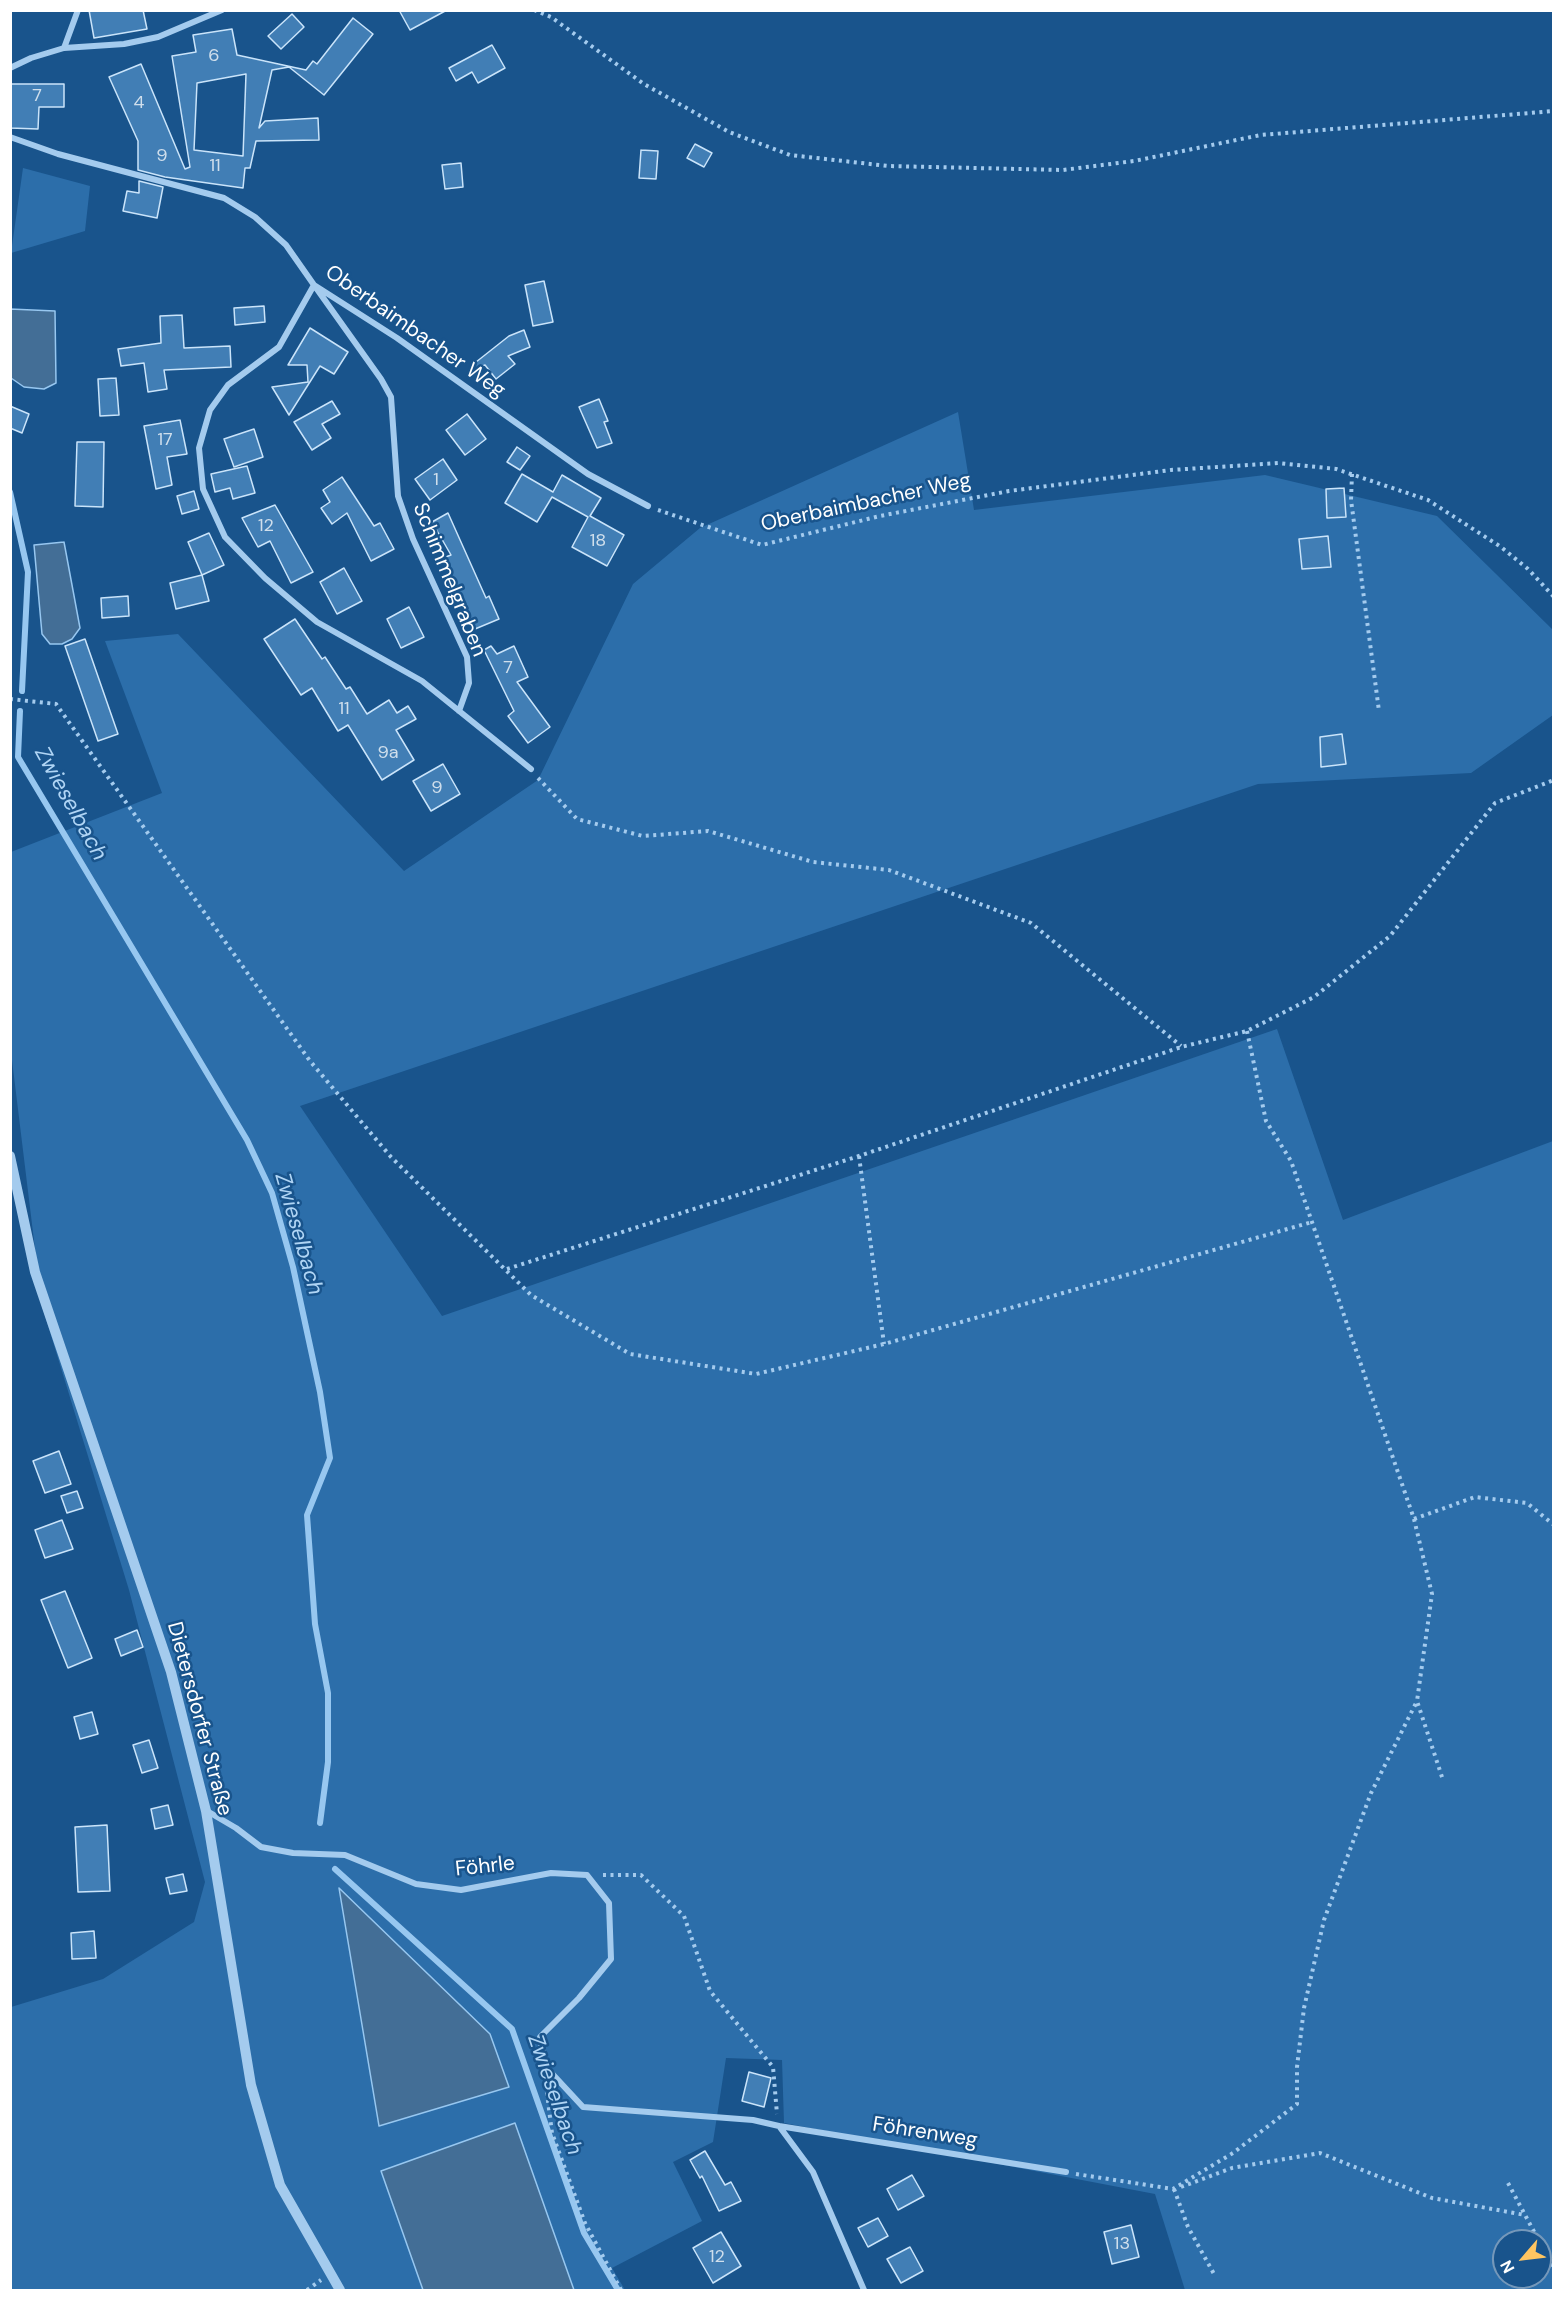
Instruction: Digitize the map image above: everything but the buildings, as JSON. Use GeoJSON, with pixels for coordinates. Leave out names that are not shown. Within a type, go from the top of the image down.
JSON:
{"type":"FeatureCollection","features":[{"type":"Feature","properties":{"kind":"street"},"geometry":{"type":"LineString","coordinates":[[64,48],[78,10]]}},
{"type":"Feature","properties":{"kind":"street"},"geometry":{"type":"LineString","coordinates":[[10,68],[31,58],[64,48],[124,44],[158,37],[222,10]]}},
{"type":"Feature","properties":{"kind":"street","name":"Oberbaimbacher Weg"},"geometry":{"type":"LineString","coordinates":[[10,137],[58,154],[224,198],[255,217],[286,245],[314,285],[397,338],[588,474],[648,506]]}},
{"type":"Feature","properties":{"kind":"street"},"geometry":{"type":"LineString","coordinates":[[314,285],[279,347],[228,385],[210,410],[199,448],[203,489],[225,537],[265,578],[317,622],[422,681],[531,770]]}},
{"type":"Feature","properties":{"kind":"street","name":"Schimmelgraben"},"geometry":{"type":"LineString","coordinates":[[314,285],[381,379],[391,398],[398,495],[413,539],[467,657],[469,683],[459,711]]}},
{"type":"Feature","properties":{"kind":"street","name":"Dietersdorfer Straße"},"geometry":{"type":"LineString","coordinates":[[10,1156],[35,1272],[171,1672],[206,1811],[251,2085],[280,2184],[340,2290]]}},
{"type":"Feature","properties":{"kind":"street","name":"Föhrle"},"geometry":{"type":"LineString","coordinates":[[206,1811],[236,1828],[261,1847],[293,1853],[345,1855],[416,1884],[461,1890],[551,1874],[588,1875]]}},
{"type":"Feature","properties":{"kind":"street"},"geometry":{"type":"LineString","coordinates":[[545,2066],[540,2037],[579,1998],[611,1959],[609,1903],[588,1875]]}},
{"type":"Feature","properties":{"kind":"street","name":"Föhrenweg"},"geometry":{"type":"LineString","coordinates":[[545,2066],[583,2107],[753,2120],[1066,2172]]}},
{"type":"Feature","properties":{"kind":"street"},"geometry":{"type":"LineString","coordinates":[[779,2126],[813,2172],[864,2290]]}},
{"type":"Feature","properties":{"kind":"path"},"geometry":{"type":"LineString","coordinates":[[534,10],[551,17],[645,84],[729,132],[790,155],[888,166],[1063,170],[1134,161],[1261,135],[1554,111]]}},
{"type":"Feature","properties":{"kind":"path","name":"Oberbaimbacher Weg"},"geometry":{"type":"LineString","coordinates":[[648,506],[762,545],[880,516],[1009,491],[1171,470],[1278,464],[1336,469],[1428,500],[1501,547],[1528,568],[1554,597]]}},
{"type":"Feature","properties":{"kind":"path"},"geometry":{"type":"LineString","coordinates":[[1352,474],[1351,500],[1379,711]]}},
{"type":"Feature","properties":{"kind":"path"},"geometry":{"type":"LineString","coordinates":[[10,699],[56,704],[310,1061],[391,1157],[531,1295],[630,1354],[756,1374],[884,1344],[1312,1222]]}},
{"type":"Feature","properties":{"kind":"path"},"geometry":{"type":"LineString","coordinates":[[531,770],[577,819],[643,836],[708,831],[813,862],[889,870],[1031,923],[1182,1047]]}},
{"type":"Feature","properties":{"kind":"path"},"geometry":{"type":"LineString","coordinates":[[507,1269],[859,1156],[1182,1047],[1247,1031],[1314,997],[1390,936],[1495,803],[1554,780]]}},
{"type":"Feature","properties":{"kind":"path"},"geometry":{"type":"LineString","coordinates":[[1173,2189],[1233,2153],[1297,2104],[1297,2067],[1304,2008],[1324,1920],[1371,1793],[1417,1701],[1432,1594],[1414,1519],[1291,1161],[1266,1121],[1247,1031]]}},
{"type":"Feature","properties":{"kind":"path"},"geometry":{"type":"LineString","coordinates":[[859,1156],[884,1344]]}},
{"type":"Feature","properties":{"kind":"path"},"geometry":{"type":"LineString","coordinates":[[1414,1519],[1475,1497],[1527,1503],[1554,1526]]}},
{"type":"Feature","properties":{"kind":"path"},"geometry":{"type":"LineString","coordinates":[[1417,1701],[1442,1777]]}},
{"type":"Feature","properties":{"kind":"path"},"geometry":{"type":"LineString","coordinates":[[588,1875],[641,1875],[684,1916],[710,1991],[773,2067],[779,2126]]}},
{"type":"Feature","properties":{"kind":"path"},"geometry":{"type":"LineString","coordinates":[[545,2066],[552,2133],[585,2223],[621,2290]]}},
{"type":"Feature","properties":{"kind":"path"},"geometry":{"type":"LineString","coordinates":[[1066,2172],[1173,2189],[1232,2168],[1320,2153],[1432,2198],[1525,2215]]}},
{"type":"Feature","properties":{"kind":"path"},"geometry":{"type":"LineString","coordinates":[[1508,2183],[1532,2229]]}},
{"type":"Feature","properties":{"kind":"path"},"geometry":{"type":"LineString","coordinates":[[1173,2189],[1188,2227],[1214,2274]]}},
{"type":"Feature","properties":{"kind":"shaded area"},"geometry":{"type":"Polygon","coordinates":[[[23,168],[90,186],[85,231],[11,253],[23,168]]]}},
{"type":"Feature","properties":{"kind":"shaded area"},"geometry":{"type":"Polygon","coordinates":[[[10,309],[55,311],[56,383],[44,389],[24,387],[11,378],[10,309]]]}},
{"type":"Feature","properties":{"kind":"shaded area"},"geometry":{"type":"Polygon","coordinates":[[[958,412],[974,510],[1265,475],[1437,516],[1553,630],[1553,715],[1471,773],[1258,784],[300,1106],[442,1316],[1277,1029],[1343,1220],[1553,1141],[1553,2290],[1185,2290],[1155,2194],[784,2123],[782,2060],[726,2058],[713,2142],[673,2162],[702,2221],[612,2268],[625,2290],[11,2290],[11,2007],[103,1979],[194,1922],[205,1882],[129,1590],[42,1306],[11,1052],[11,852],[162,793],[105,641],[178,634],[404,871],[538,780],[633,584],[700,528],[958,412]]]}},
{"type":"Feature","properties":{"kind":"shaded area"},"geometry":{"type":"Polygon","coordinates":[[[64,542],[80,628],[72,639],[62,644],[50,644],[42,634],[34,545],[64,542]]]}},
{"type":"Feature","properties":{"kind":"shaded area"},"geometry":{"type":"Polygon","coordinates":[[[339,1888],[490,2034],[509,2087],[379,2126],[339,1888]]]}},
{"type":"Feature","properties":{"kind":"shaded area"},"geometry":{"type":"Polygon","coordinates":[[[515,2123],[574,2290],[423,2290],[381,2171],[515,2123]]]}},
{"type":"Feature","properties":{"kind":"waterway","name":"Zwieselbach"},"geometry":{"type":"LineString","coordinates":[[10,492],[28,572],[22,691]]}},
{"type":"Feature","properties":{"kind":"waterway","name":"Zwieselbach"},"geometry":{"type":"LineString","coordinates":[[20,711],[18,757],[247,1140],[272,1193],[293,1267],[320,1392],[330,1458],[307,1515],[315,1624],[328,1693],[328,1762],[320,1823]]}},
{"type":"Feature","properties":{"kind":"waterway","name":"Zwieselbach"},"geometry":{"type":"LineString","coordinates":[[335,1869],[512,2029],[584,2233],[618,2290]]}}]}
